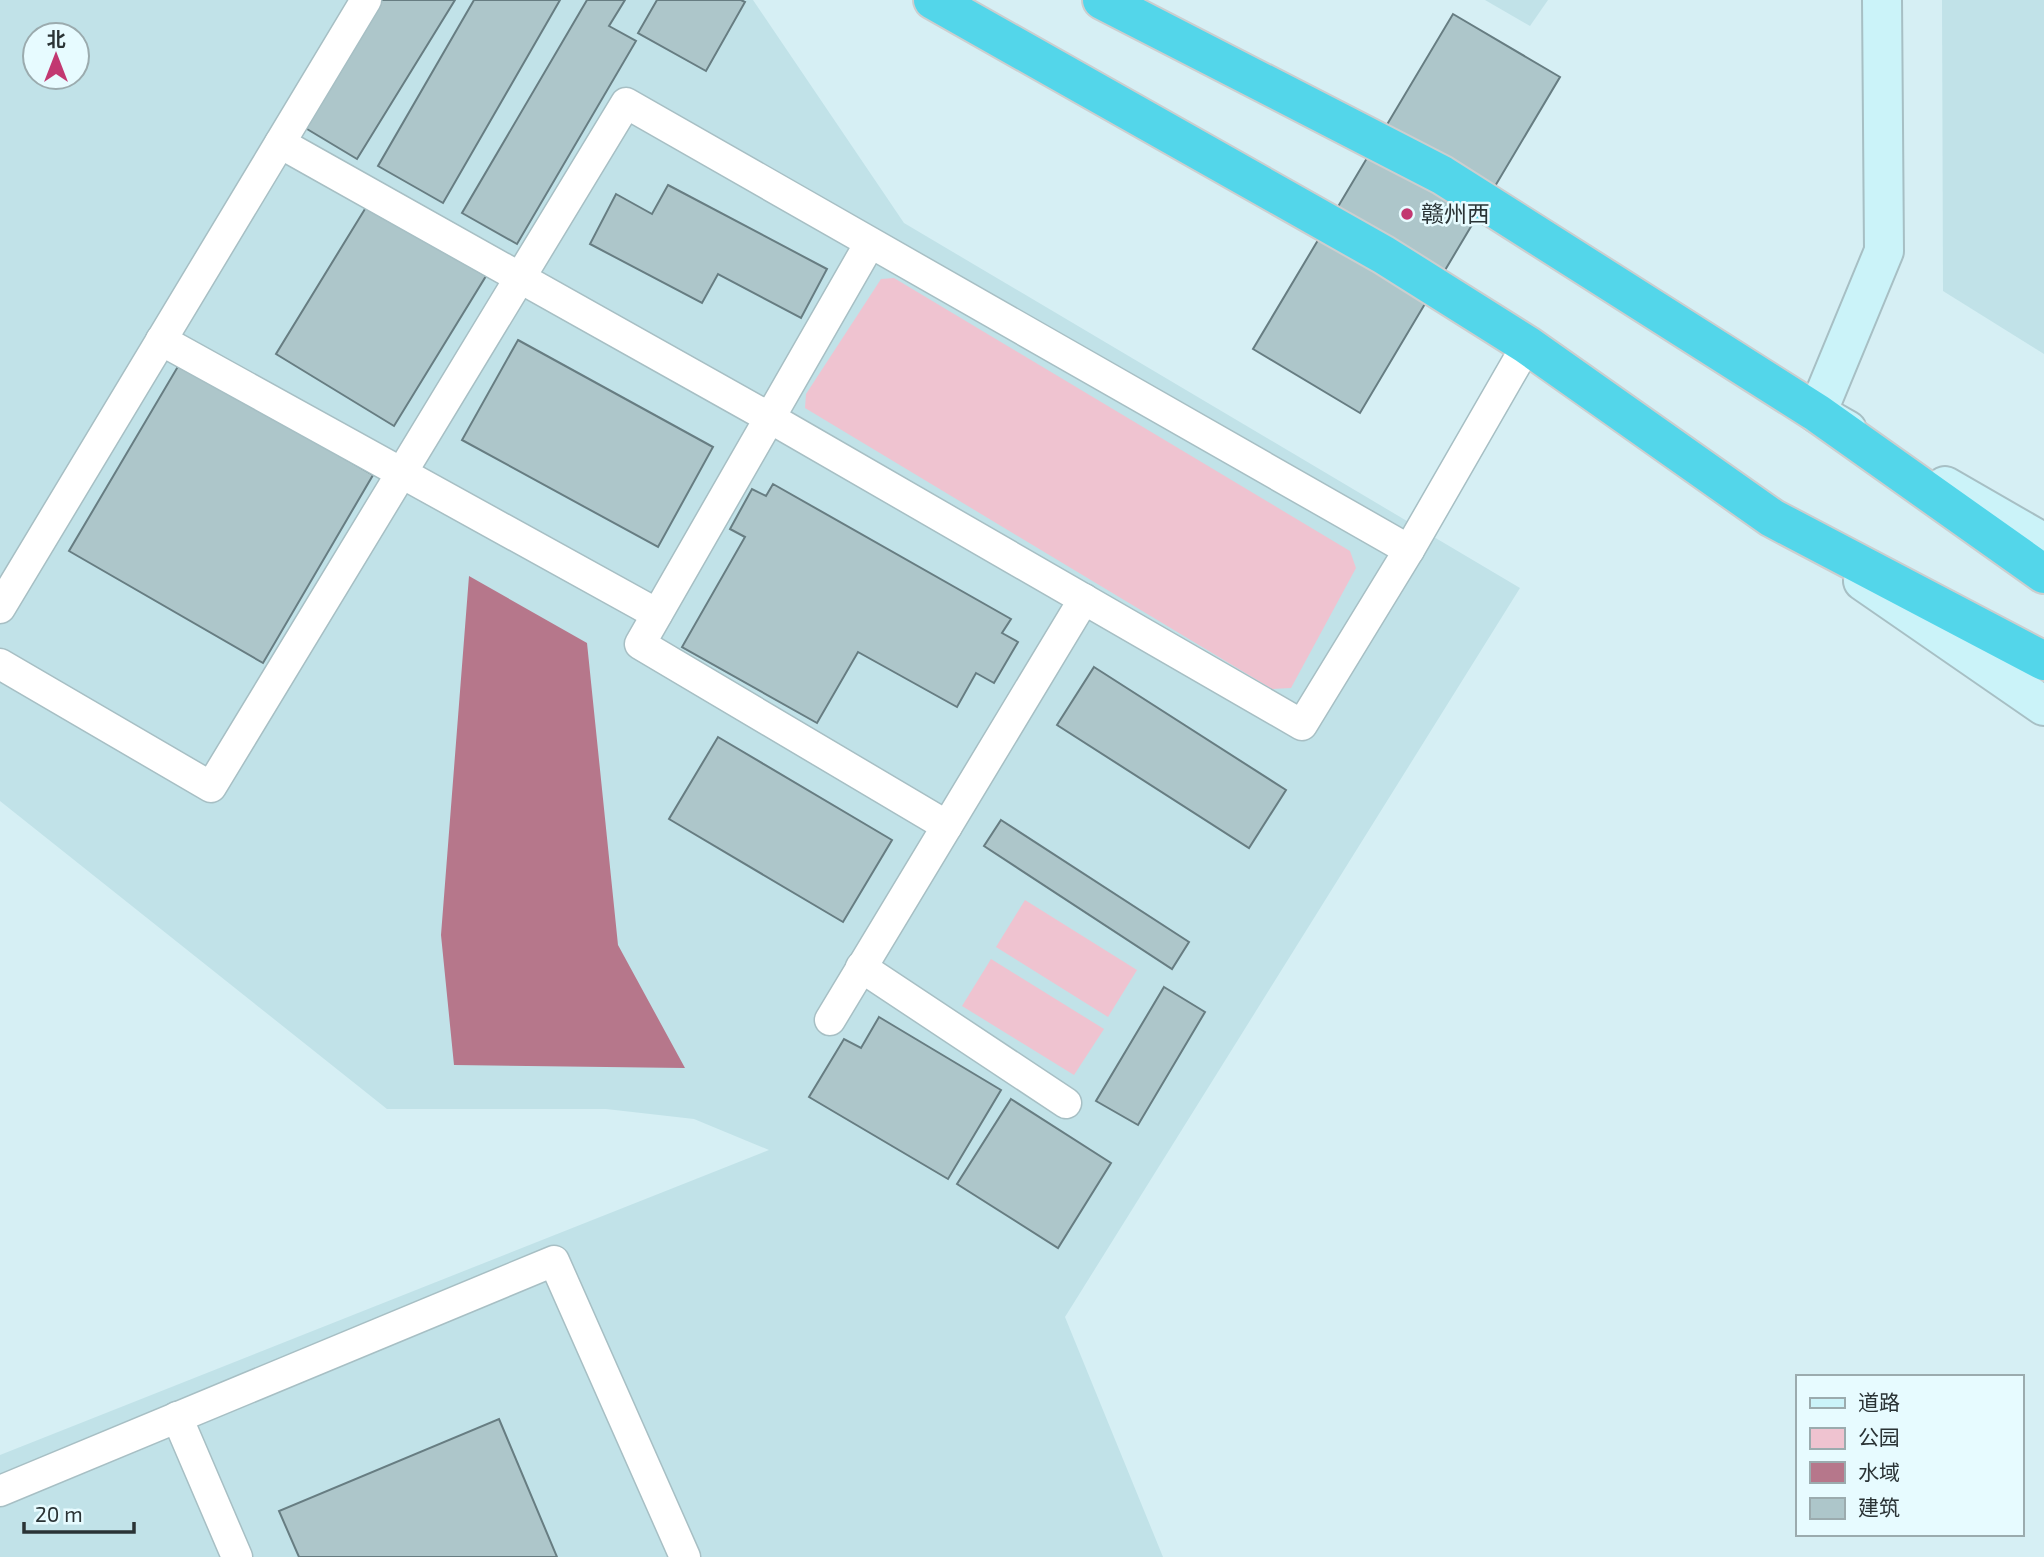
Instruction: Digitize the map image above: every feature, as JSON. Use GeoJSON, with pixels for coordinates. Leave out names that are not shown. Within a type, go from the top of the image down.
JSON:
{"type":"FeatureCollection","features":[{"type":"Feature","properties":{"kind":"highway"},"geometry":{"type":"LineString","coordinates":[[933,0],[1384,254],[1527,345],[1772,518],[2044,661]]}},
{"type":"Feature","properties":{"kind":"highway"},"geometry":{"type":"LineString","coordinates":[[1102,0],[1442,175],[1818,413],[2044,574]]}},
{"type":"Feature","properties":{"kind":"street"},"geometry":{"type":"LineString","coordinates":[[0,608],[366,0]]}},
{"type":"Feature","properties":{"kind":"street"},"geometry":{"type":"LineString","coordinates":[[1882,0],[1884,251],[1818,413],[2044,543]]}},
{"type":"Feature","properties":{"kind":"street"},"geometry":{"type":"LineString","coordinates":[[0,664],[211,787],[626,103],[1409,550]]}},
{"type":"Feature","properties":{"kind":"street"},"geometry":{"type":"LineString","coordinates":[[280,143],[769,418],[1302,725],[1409,550],[1527,345]]}},
{"type":"Feature","properties":{"kind":"street"},"geometry":{"type":"LineString","coordinates":[[870,243],[640,644],[947,826]]}},
{"type":"Feature","properties":{"kind":"street"},"geometry":{"type":"LineString","coordinates":[[161,340],[657,614]]}},
{"type":"Feature","properties":{"kind":"street"},"geometry":{"type":"LineString","coordinates":[[1772,518],[2044,706]]}},
{"type":"Feature","properties":{"kind":"street"},"geometry":{"type":"LineString","coordinates":[[830,1020],[1084,599]]}},
{"type":"Feature","properties":{"kind":"street"},"geometry":{"type":"LineString","coordinates":[[862,967],[1066,1103]]}},
{"type":"Feature","properties":{"kind":"street"},"geometry":{"type":"LineString","coordinates":[[0,1491],[554,1261],[685,1557]]}},
{"type":"Feature","properties":{"kind":"street"},"geometry":{"type":"LineString","coordinates":[[177,1417],[237,1557]]}},
{"type":"Feature","properties":{"kind":"shaded area"},"geometry":{"type":"Polygon","coordinates":[[[0,0],[753,0],[904,223],[1520,588],[1065,1317],[1163,1557],[0,1557],[0,1455],[769,1150],[694,1119],[606,1109],[387,1109],[0,801],[0,0]]]}},
{"type":"Feature","properties":{"kind":"shaded area"},"geometry":{"type":"Polygon","coordinates":[[[1485,0],[1548,0],[1530,26],[1485,0]]]}},
{"type":"Feature","properties":{"kind":"shaded area"},"geometry":{"type":"Polygon","coordinates":[[[1942,0],[2044,0],[2044,354],[1943,291],[1942,0]]]}},
{"type":"Feature","properties":{"kind":"green space"},"geometry":{"type":"Polygon","coordinates":[[[894,278],[1350,551],[1356,568],[1291,688],[1272,689],[805,408],[806,394],[881,279],[894,278]]]}},
{"type":"Feature","properties":{"kind":"green space"},"geometry":{"type":"Polygon","coordinates":[[[1025,900],[1137,970],[1108,1017],[996,947],[1025,900]]]}},
{"type":"Feature","properties":{"kind":"green space"},"geometry":{"type":"Polygon","coordinates":[[[991,959],[1104,1029],[1074,1075],[962,1006],[991,959]]]}},
{"type":"Feature","properties":{"kind":"water"},"geometry":{"type":"Polygon","coordinates":[[[469,576],[587,643],[618,945],[685,1068],[454,1065],[441,935],[469,576]]]}},
{"type":"Feature","properties":{"kind":"building"},"geometry":{"type":"Polygon","coordinates":[[[379,0],[455,0],[357,159],[302,126],[379,0]]]}},
{"type":"Feature","properties":{"kind":"building"},"geometry":{"type":"Polygon","coordinates":[[[474,0],[560,0],[443,203],[378,166],[474,0]]]}},
{"type":"Feature","properties":{"kind":"building"},"geometry":{"type":"Polygon","coordinates":[[[587,0],[625,0],[609,26],[636,41],[517,244],[462,213],[587,0]]]}},
{"type":"Feature","properties":{"kind":"building"},"geometry":{"type":"Polygon","coordinates":[[[657,0],[745,2],[706,71],[638,33],[657,0]]]}},
{"type":"Feature","properties":{"kind":"building","name":"赣州西"},"geometry":{"type":"Polygon","coordinates":[[[1453,14],[1560,77],[1360,413],[1253,349],[1453,14]]]}},
{"type":"Feature","properties":{"kind":"building"},"geometry":{"type":"Polygon","coordinates":[[[668,185],[827,269],[801,318],[718,274],[702,303],[590,244],[616,194],[652,214],[668,185]]]}},
{"type":"Feature","properties":{"kind":"building"},"geometry":{"type":"Polygon","coordinates":[[[368,204],[486,276],[394,426],[276,354],[368,204]]]}},
{"type":"Feature","properties":{"kind":"building"},"geometry":{"type":"Polygon","coordinates":[[[518,340],[713,447],[658,547],[462,440],[518,340]]]}},
{"type":"Feature","properties":{"kind":"building"},"geometry":{"type":"Polygon","coordinates":[[[180,363],[373,475],[263,663],[69,551],[180,363]]]}},
{"type":"Feature","properties":{"kind":"building"},"geometry":{"type":"Polygon","coordinates":[[[773,484],[1011,619],[1002,633],[1018,642],[994,683],[976,673],[957,707],[858,652],[817,723],[682,647],[745,537],[730,529],[752,489],[766,496],[773,484]]]}},
{"type":"Feature","properties":{"kind":"building"},"geometry":{"type":"Polygon","coordinates":[[[1094,667],[1286,790],[1249,848],[1057,725],[1094,667]]]}},
{"type":"Feature","properties":{"kind":"building"},"geometry":{"type":"Polygon","coordinates":[[[718,737],[892,840],[843,922],[669,819],[718,737]]]}},
{"type":"Feature","properties":{"kind":"building"},"geometry":{"type":"Polygon","coordinates":[[[1001,820],[1189,942],[1172,969],[984,846],[1001,820]]]}},
{"type":"Feature","properties":{"kind":"building"},"geometry":{"type":"Polygon","coordinates":[[[1164,987],[1205,1012],[1138,1125],[1096,1101],[1164,987]]]}},
{"type":"Feature","properties":{"kind":"building"},"geometry":{"type":"Polygon","coordinates":[[[879,1017],[1001,1090],[948,1179],[809,1097],[844,1039],[861,1048],[879,1017]]]}},
{"type":"Feature","properties":{"kind":"building"},"geometry":{"type":"Polygon","coordinates":[[[1011,1099],[1111,1163],[1058,1248],[957,1184],[1011,1099]]]}},
{"type":"Feature","properties":{"kind":"building"},"geometry":{"type":"Polygon","coordinates":[[[499,1419],[557,1557],[299,1557],[279,1511],[499,1419]]]}},
{"type":"Feature","properties":{"kind":"place","name":"赣州西"},"geometry":{"type":"Point","coordinates":[1407,214]}}]}
